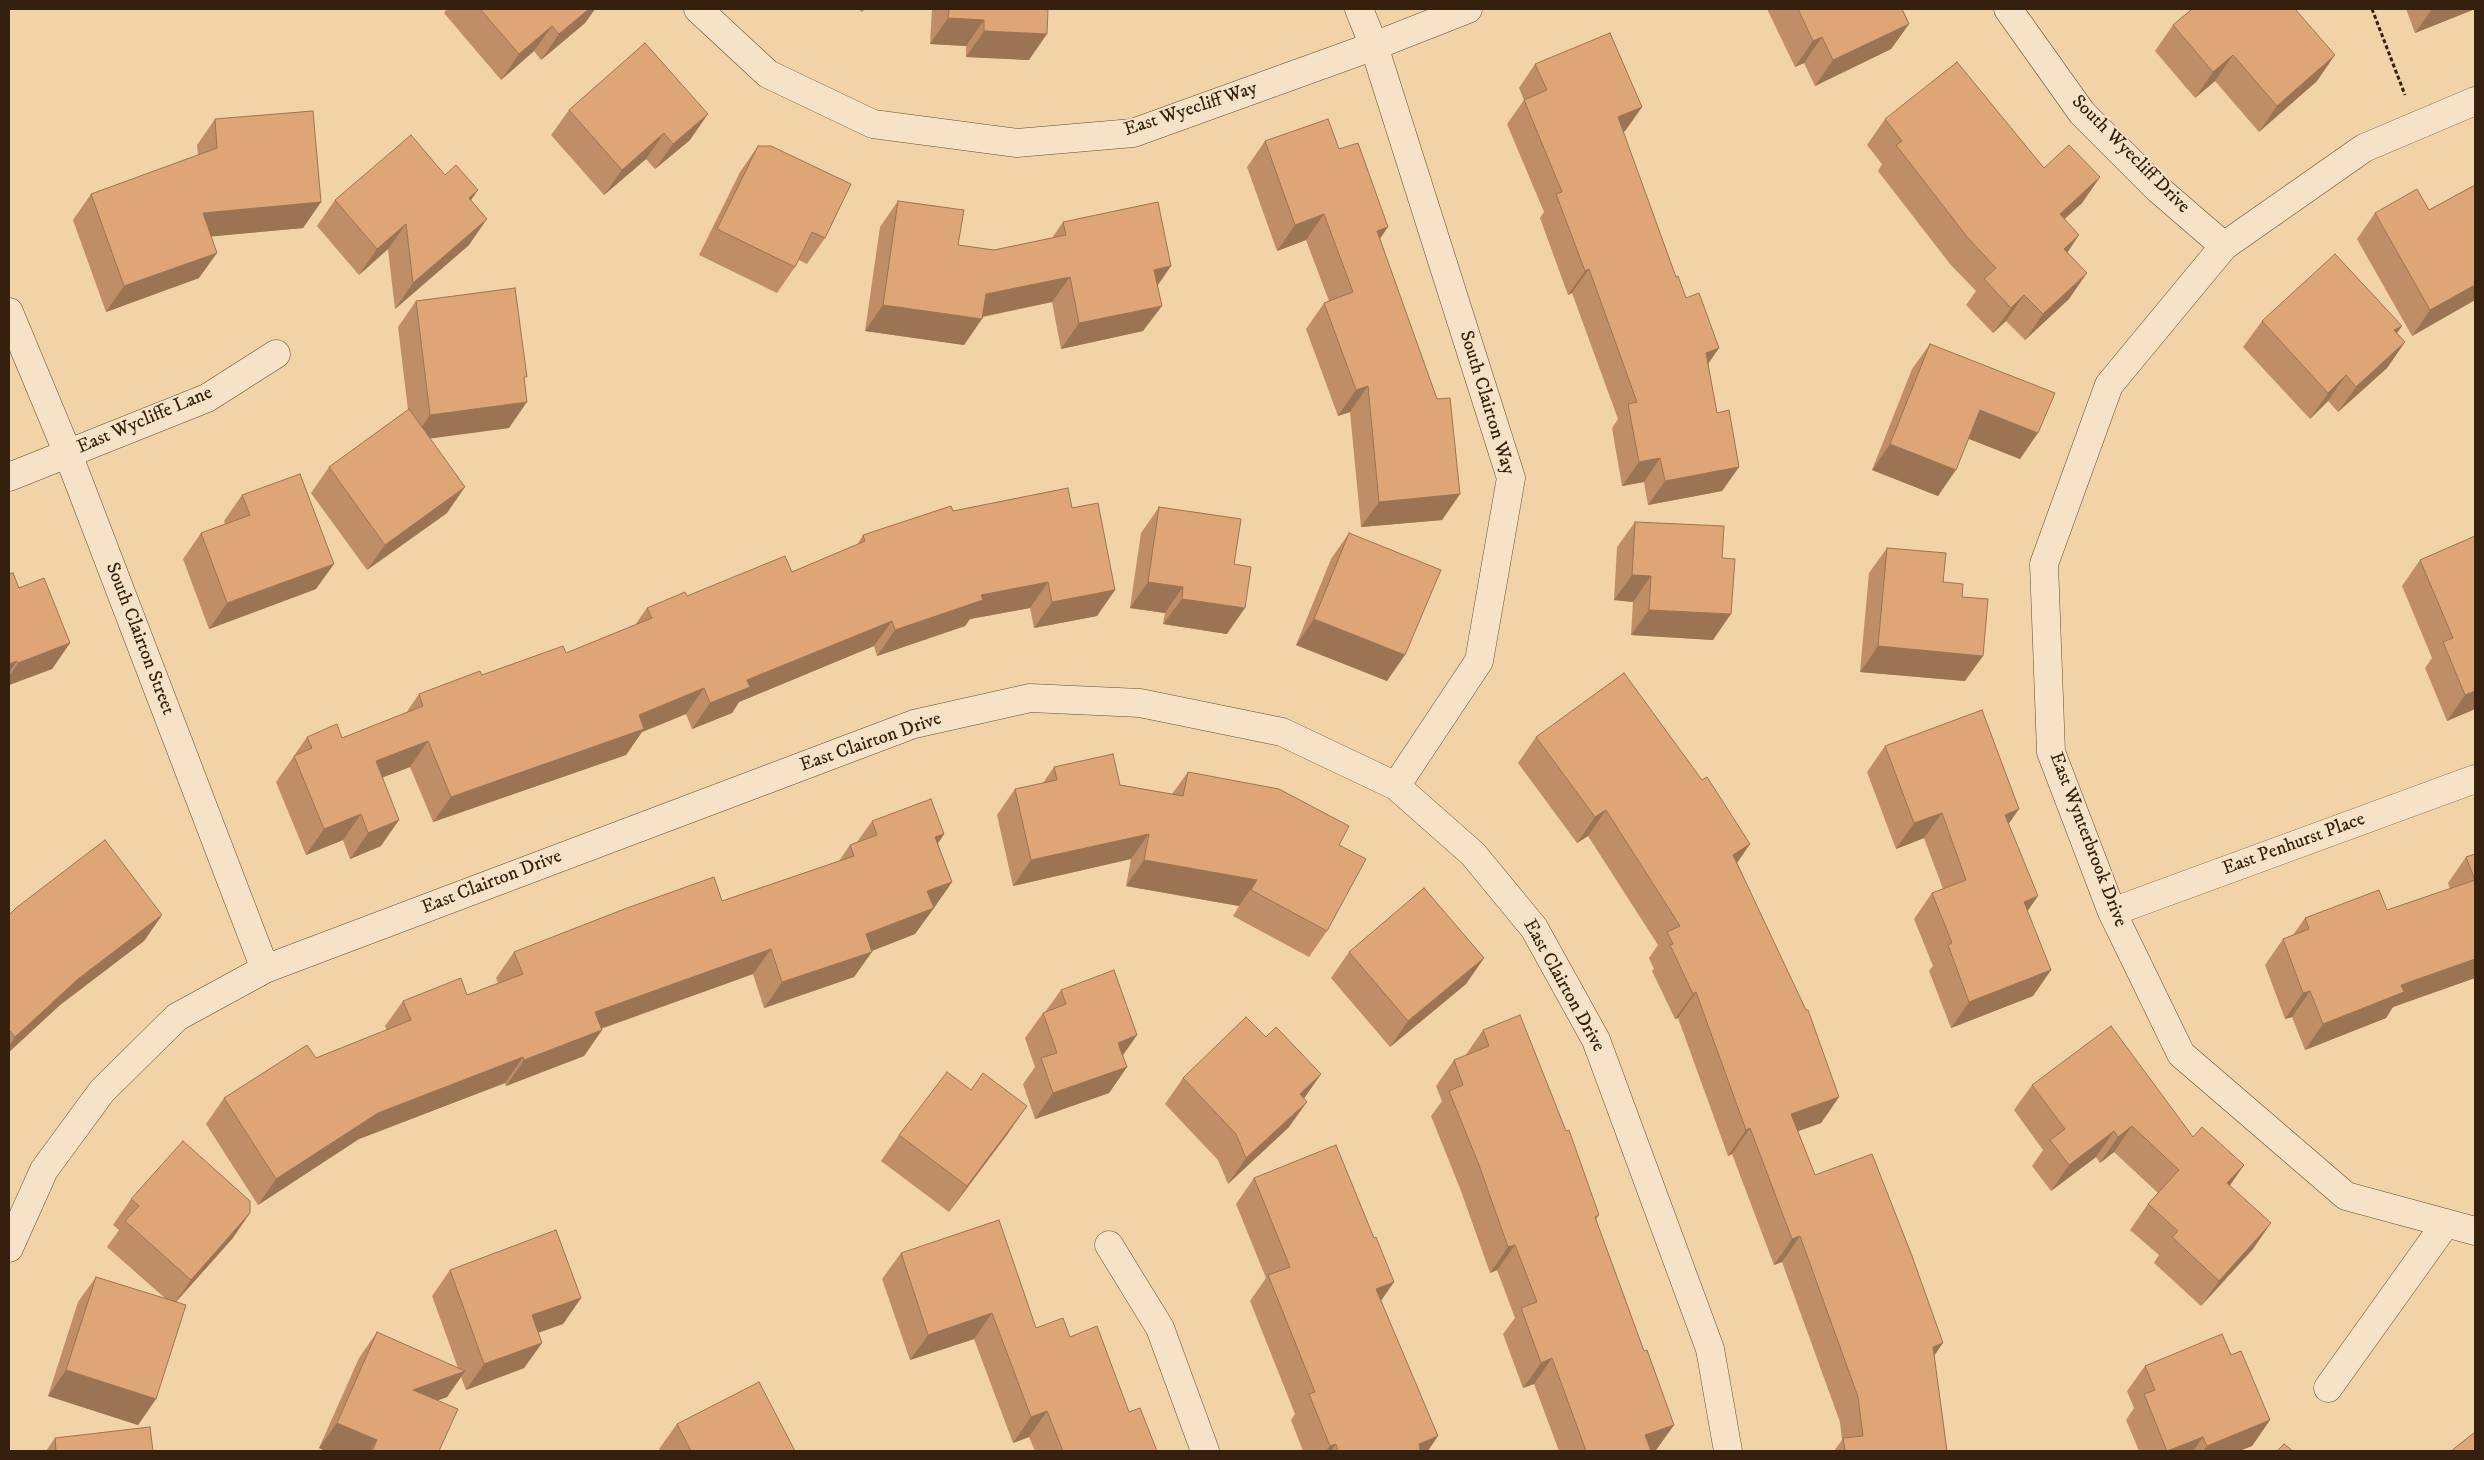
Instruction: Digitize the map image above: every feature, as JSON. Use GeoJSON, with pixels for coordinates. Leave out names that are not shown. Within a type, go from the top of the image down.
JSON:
{"type":"FeatureCollection","features":[{"type":"Feature","properties":{"kind":"street","name":"East Wyecliff Way"},"geometry":{"type":"LineString","coordinates":[[698,9],[768,74],[873,124],[1018,144],[1133,133],[1374,46],[1468,9]]}},
{"type":"Feature","properties":{"kind":"street","name":"South Clairton Way"},"geometry":{"type":"LineString","coordinates":[[1359,9],[1374,46],[1511,478],[1479,661],[1396,786]]}},
{"type":"Feature","properties":{"kind":"street","name":"South Wyecliff Drive"},"geometry":{"type":"LineString","coordinates":[[2008,9],[2082,113],[2158,189],[2224,246]]}},
{"type":"Feature","properties":{"kind":"street","name":"East Wynterbrook Drive"},"geometry":{"type":"LineString","coordinates":[[2475,101],[2364,148],[2224,246],[2108,385],[2044,564],[2051,752],[2112,912],[2181,1054],[2346,1196],[2475,1231]]}},
{"type":"Feature","properties":{"kind":"street","name":"South Clairton Street"},"geometry":{"type":"LineString","coordinates":[[9,312],[68,454],[265,968]]}},
{"type":"Feature","properties":{"kind":"street","name":"East Wycliffe Lane"},"geometry":{"type":"LineString","coordinates":[[9,477],[207,398],[276,354]]}},
{"type":"Feature","properties":{"kind":"street","name":"East Clairton Drive"},"geometry":{"type":"LineString","coordinates":[[9,1248],[44,1170],[102,1092],[176,1017],[265,968],[914,724],[1030,698],[1140,703],[1282,732],[1396,786],[1473,854],[1534,928],[1596,1040],[1710,1350],[1728,1451]]}},
{"type":"Feature","properties":{"kind":"street","name":"East Penhurst Place"},"geometry":{"type":"LineString","coordinates":[[2112,912],[2475,779]]}},
{"type":"Feature","properties":{"kind":"street"},"geometry":{"type":"LineString","coordinates":[[2328,1388],[2446,1223]]}},
{"type":"Feature","properties":{"kind":"street"},"geometry":{"type":"LineString","coordinates":[[1109,1245],[1160,1328],[1205,1451]]}},
{"type":"Feature","properties":{"kind":"path"},"geometry":{"type":"LineString","coordinates":[[2372,9],[2417,126]]}},
{"type":"Feature","properties":{"kind":"building"},"geometry":{"type":"Polygon","coordinates":[[[480,9],[589,9],[559,34],[552,26],[519,54],[480,9]]]}},
{"type":"Feature","properties":{"kind":"building"},"geometry":{"type":"Polygon","coordinates":[[[949,9],[1048,9],[1047,34],[984,31],[984,20],[948,18],[949,9]]]}},
{"type":"Feature","properties":{"kind":"building"},"geometry":{"type":"Polygon","coordinates":[[[1798,9],[1902,9],[1909,24],[1833,60],[1822,37],[1813,41],[1798,9]]]}},
{"type":"Feature","properties":{"kind":"building"},"geometry":{"type":"Polygon","coordinates":[[[2192,9],[2295,9],[2335,55],[2277,106],[2233,55],[2213,72],[2173,25],[2192,9]]]}},
{"type":"Feature","properties":{"kind":"building"},"geometry":{"type":"Polygon","coordinates":[[[1610,33],[1642,107],[1618,117],[1676,277],[1678,276],[1686,298],[1699,293],[1719,348],[1706,353],[1717,413],[1729,410],[1739,467],[1665,481],[1660,458],[1639,462],[1628,404],[1637,402],[1589,269],[1585,271],[1556,194],[1562,192],[1524,100],[1547,90],[1535,64],[1610,33]]]}},
{"type":"Feature","properties":{"kind":"building"},"geometry":{"type":"Polygon","coordinates":[[[645,43],[708,114],[673,144],[664,133],[622,170],[569,110],[645,43]]]}},
{"type":"Feature","properties":{"kind":"building"},"geometry":{"type":"Polygon","coordinates":[[[1957,62],[2044,168],[2069,145],[2100,177],[2060,214],[2079,235],[2064,249],[2087,273],[2043,314],[2024,295],[2011,308],[1984,279],[1996,268],[1968,238],[1896,145],[1902,141],[1885,119],[1957,62]]]}},
{"type":"Feature","properties":{"kind":"building"},"geometry":{"type":"Polygon","coordinates":[[[313,111],[321,202],[203,213],[217,253],[124,286],[91,194],[217,148],[215,119],[313,111]]]}},
{"type":"Feature","properties":{"kind":"building"},"geometry":{"type":"Polygon","coordinates":[[[1328,119],[1339,149],[1358,143],[1388,227],[1377,231],[1437,399],[1450,398],[1460,494],[1379,502],[1368,386],[1356,390],[1324,303],[1353,292],[1324,214],[1295,225],[1265,141],[1328,119]]]}},
{"type":"Feature","properties":{"kind":"building"},"geometry":{"type":"Polygon","coordinates":[[[411,135],[445,175],[456,165],[478,190],[469,198],[487,219],[413,283],[406,224],[377,249],[335,200],[411,135]]]}},
{"type":"Feature","properties":{"kind":"building"},"geometry":{"type":"Polygon","coordinates":[[[758,146],[771,146],[851,184],[825,238],[812,232],[795,267],[717,229],[758,146]]]}},
{"type":"Feature","properties":{"kind":"building"},"geometry":{"type":"Polygon","coordinates":[[[2475,185],[2475,285],[2430,310],[2375,213],[2417,189],[2429,210],[2475,185]]]}},
{"type":"Feature","properties":{"kind":"building"},"geometry":{"type":"Polygon","coordinates":[[[898,201],[964,210],[958,245],[994,250],[1066,235],[1063,222],[1158,202],[1171,266],[1154,270],[1162,306],[1079,323],[1070,277],[986,294],[982,319],[883,305],[898,201]]]}},
{"type":"Feature","properties":{"kind":"building"},"geometry":{"type":"Polygon","coordinates":[[[2335,254],[2402,326],[2394,330],[2405,342],[2356,387],[2346,375],[2328,393],[2262,321],[2335,254]]]}},
{"type":"Feature","properties":{"kind":"building"},"geometry":{"type":"Polygon","coordinates":[[[515,288],[527,377],[524,377],[527,402],[430,415],[416,301],[515,288]]]}},
{"type":"Feature","properties":{"kind":"building"},"geometry":{"type":"Polygon","coordinates":[[[1930,344],[2055,393],[2038,433],[1980,410],[1956,470],[1890,444],[1930,344]]]}},
{"type":"Feature","properties":{"kind":"building"},"geometry":{"type":"Polygon","coordinates":[[[409,409],[465,487],[385,545],[329,467],[409,409]]]}},
{"type":"Feature","properties":{"kind":"building"},"geometry":{"type":"Polygon","coordinates":[[[300,474],[334,564],[227,603],[201,533],[250,515],[242,495],[300,474]]]}},
{"type":"Feature","properties":{"kind":"building"},"geometry":{"type":"Polygon","coordinates":[[[1068,488],[1072,508],[1098,503],[1115,590],[1052,602],[1048,582],[981,595],[983,600],[895,630],[892,621],[747,680],[750,687],[710,703],[704,688],[639,715],[644,729],[451,797],[428,741],[376,761],[399,820],[368,833],[361,814],[324,829],[294,756],[312,748],[307,737],[337,724],[342,738],[423,706],[419,694],[480,671],[482,675],[563,646],[566,653],[652,618],[647,608],[685,592],[687,596],[785,556],[792,572],[865,541],[863,535],[951,506],[953,511],[1068,488]]]}},
{"type":"Feature","properties":{"kind":"building"},"geometry":{"type":"Polygon","coordinates":[[[1159,507],[1241,519],[1234,564],[1251,567],[1245,608],[1182,599],[1183,587],[1148,582],[1159,507]]]}},
{"type":"Feature","properties":{"kind":"building"},"geometry":{"type":"Polygon","coordinates":[[[1635,522],[1724,526],[1722,558],[1735,559],[1731,614],[1649,610],[1651,576],[1632,575],[1635,522]]]}},
{"type":"Feature","properties":{"kind":"building"},"geometry":{"type":"Polygon","coordinates":[[[1349,533],[1441,570],[1405,655],[1314,619],[1349,533]]]}},
{"type":"Feature","properties":{"kind":"building"},"geometry":{"type":"Polygon","coordinates":[[[2475,536],[2475,691],[2465,695],[2443,642],[2453,638],[2420,560],[2475,536]]]}},
{"type":"Feature","properties":{"kind":"building"},"geometry":{"type":"Polygon","coordinates":[[[1887,548],[1946,553],[1943,582],[1963,584],[1962,597],[1988,599],[1983,656],[1878,646],[1887,548]]]}},
{"type":"Feature","properties":{"kind":"building"},"geometry":{"type":"Polygon","coordinates":[[[13,573],[19,588],[44,578],[70,643],[18,663],[17,661],[9,664],[9,574],[13,573]]]}},
{"type":"Feature","properties":{"kind":"building"},"geometry":{"type":"Polygon","coordinates":[[[1624,673],[1702,780],[1707,777],[1750,844],[1733,855],[1806,1010],[1808,1010],[1839,1097],[1791,1114],[1815,1175],[1872,1154],[1912,1256],[1943,1343],[1933,1347],[1947,1451],[1845,1451],[1843,1438],[1863,1436],[1858,1397],[1800,1236],[1792,1239],[1750,1128],[1746,1130],[1696,992],[1693,994],[1670,945],[1673,944],[1667,932],[1680,926],[1606,810],[1595,817],[1536,737],[1624,673]]]}},
{"type":"Feature","properties":{"kind":"building"},"geometry":{"type":"Polygon","coordinates":[[[1982,710],[2019,809],[2005,815],[2038,896],[2024,902],[2051,970],[1969,1002],[1948,945],[1952,943],[1932,893],[1966,880],[1942,813],[1914,823],[1885,746],[1982,710]]]}},
{"type":"Feature","properties":{"kind":"building"},"geometry":{"type":"Polygon","coordinates":[[[1113,754],[1120,785],[1183,796],[1188,772],[1279,789],[1349,826],[1339,845],[1366,859],[1327,931],[1251,890],[1257,880],[1144,860],[1149,834],[1031,860],[1015,789],[1057,780],[1054,767],[1113,754]]]}},
{"type":"Feature","properties":{"kind":"building"},"geometry":{"type":"Polygon","coordinates":[[[931,799],[944,834],[935,837],[952,882],[927,891],[934,908],[866,934],[872,952],[782,982],[771,949],[595,1012],[602,1030],[524,1060],[523,1057],[378,1113],[276,1179],[224,1098],[307,1045],[316,1058],[411,1020],[403,1001],[461,978],[467,995],[523,974],[514,952],[627,908],[714,877],[722,901],[854,856],[850,845],[877,835],[872,821],[931,799]]]}},
{"type":"Feature","properties":{"kind":"building"},"geometry":{"type":"Polygon","coordinates":[[[105,840],[162,915],[78,979],[15,1037],[9,1030],[9,915],[105,840]]]}},
{"type":"Feature","properties":{"kind":"building"},"geometry":{"type":"Polygon","coordinates":[[[2475,854],[2475,880],[2466,857],[2475,854]]]}},
{"type":"Feature","properties":{"kind":"building"},"geometry":{"type":"Polygon","coordinates":[[[2475,880],[2475,959],[2401,985],[2404,992],[2323,1024],[2310,991],[2303,993],[2283,939],[2309,929],[2305,918],[2379,890],[2387,910],[2475,880]]]}},
{"type":"Feature","properties":{"kind":"building"},"geometry":{"type":"Polygon","coordinates":[[[1424,888],[1484,958],[1408,1021],[1349,952],[1424,888]]]}},
{"type":"Feature","properties":{"kind":"building"},"geometry":{"type":"Polygon","coordinates":[[[1114,970],[1137,1035],[1118,1043],[1127,1067],[1053,1093],[1041,1058],[1057,1053],[1043,1013],[1066,1004],[1061,990],[1114,970]]]}},
{"type":"Feature","properties":{"kind":"building"},"geometry":{"type":"Polygon","coordinates":[[[1520,1015],[1566,1131],[1569,1130],[1599,1215],[1595,1217],[1644,1351],[1647,1350],[1674,1425],[1645,1435],[1651,1451],[1586,1451],[1552,1358],[1541,1363],[1521,1308],[1537,1302],[1515,1245],[1508,1247],[1479,1165],[1449,1091],[1463,1085],[1454,1060],[1489,1046],[1483,1030],[1520,1015]]]}},
{"type":"Feature","properties":{"kind":"building"},"geometry":{"type":"Polygon","coordinates":[[[1246,1017],[1266,1037],[1276,1027],[1321,1074],[1300,1094],[1307,1102],[1246,1158],[1236,1134],[1183,1078],[1246,1017]]]}},
{"type":"Feature","properties":{"kind":"building"},"geometry":{"type":"Polygon","coordinates":[[[2111,1026],[2193,1137],[2202,1127],[2244,1165],[2227,1183],[2271,1223],[2219,1281],[2172,1237],[2178,1231],[2148,1204],[2179,1170],[2132,1126],[2118,1137],[2114,1131],[2069,1165],[2050,1140],[2065,1129],[2032,1085],[2111,1026]]]}},
{"type":"Feature","properties":{"kind":"building"},"geometry":{"type":"Polygon","coordinates":[[[947,1072],[971,1090],[983,1073],[1027,1106],[967,1186],[899,1135],[947,1072]]]}},
{"type":"Feature","properties":{"kind":"building"},"geometry":{"type":"Polygon","coordinates":[[[183,1141],[250,1201],[250,1213],[191,1280],[125,1221],[139,1206],[131,1199],[183,1141]]]}},
{"type":"Feature","properties":{"kind":"building"},"geometry":{"type":"Polygon","coordinates":[[[1336,1145],[1394,1282],[1376,1289],[1438,1436],[1419,1444],[1420,1451],[1338,1451],[1336,1444],[1330,1446],[1309,1394],[1315,1392],[1268,1275],[1290,1267],[1254,1178],[1336,1145]]]}},
{"type":"Feature","properties":{"kind":"building"},"geometry":{"type":"Polygon","coordinates":[[[999,1220],[1036,1328],[1063,1318],[1070,1337],[1097,1326],[1129,1412],[1140,1408],[1157,1451],[1063,1451],[1047,1411],[1031,1417],[992,1313],[928,1335],[901,1253],[999,1220]]]}},
{"type":"Feature","properties":{"kind":"building"},"geometry":{"type":"Polygon","coordinates":[[[556,1230],[581,1298],[532,1315],[542,1343],[484,1364],[450,1270],[556,1230]]]}},
{"type":"Feature","properties":{"kind":"building"},"geometry":{"type":"Polygon","coordinates":[[[96,1277],[186,1305],[156,1399],[66,1370],[96,1277]]]}},
{"type":"Feature","properties":{"kind":"building"},"geometry":{"type":"Polygon","coordinates":[[[377,1332],[465,1371],[413,1390],[458,1409],[439,1451],[372,1451],[377,1440],[337,1423],[377,1332]]]}},
{"type":"Feature","properties":{"kind":"building"},"geometry":{"type":"Polygon","coordinates":[[[2222,1334],[2231,1355],[2241,1351],[2270,1420],[2207,1446],[2203,1437],[2167,1451],[2144,1394],[2155,1390],[2145,1366],[2222,1334]]]}},
{"type":"Feature","properties":{"kind":"building"},"geometry":{"type":"Polygon","coordinates":[[[759,1382],[795,1451],[691,1451],[677,1424],[759,1382]]]}},
{"type":"Feature","properties":{"kind":"building"},"geometry":{"type":"Polygon","coordinates":[[[150,1427],[153,1451],[56,1451],[55,1438],[150,1427]]]}},
{"type":"Feature","properties":{"kind":"building"},"geometry":{"type":"Polygon","coordinates":[[[2475,1432],[2475,1451],[2451,1451],[2475,1432]]]}},
{"type":"Feature","properties":{"kind":"building"},"geometry":{"type":"Polygon","coordinates":[[[2284,1444],[2293,1451],[2277,1451],[2284,1444]]]}}]}
